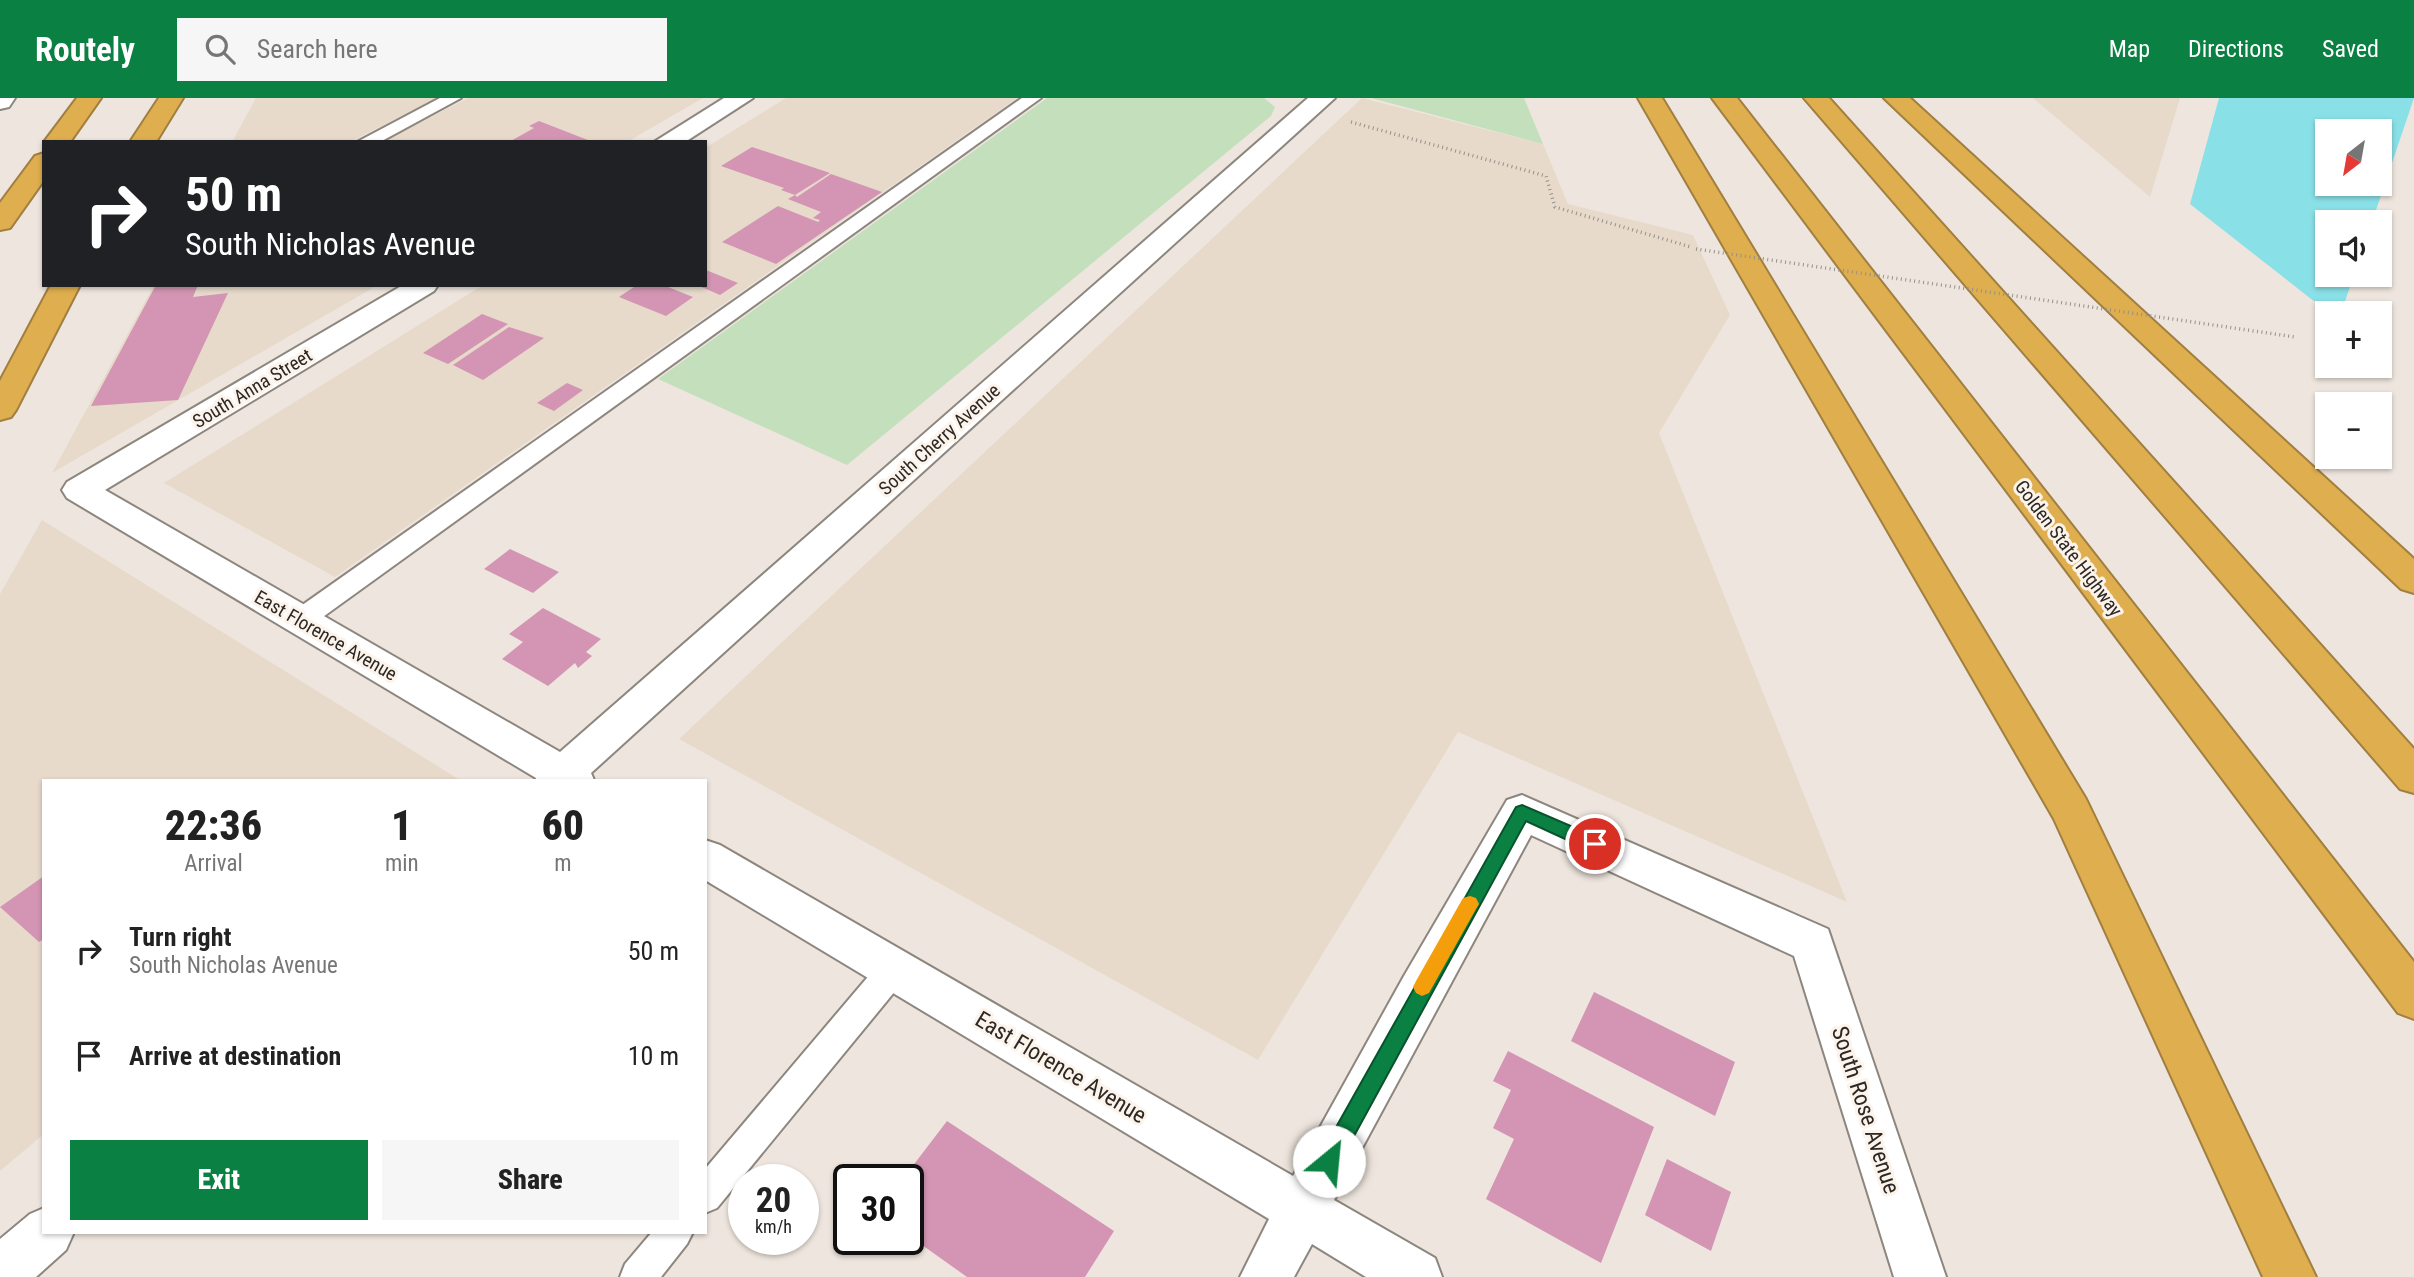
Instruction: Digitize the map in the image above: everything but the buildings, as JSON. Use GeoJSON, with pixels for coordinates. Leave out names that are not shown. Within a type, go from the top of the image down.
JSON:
{"type":"FeatureCollection","features":[{"type":"Feature","properties":{"kind":"highway"},"geometry":{"type":"LineString","coordinates":[[58,140],[89,98]]}},
{"type":"Feature","properties":{"kind":"highway"},"geometry":{"type":"LineString","coordinates":[[144,140],[171,98]]}},
{"type":"Feature","properties":{"kind":"highway"},"geometry":{"type":"LineString","coordinates":[[1650,98],[2071,811],[2290,1277]]}},
{"type":"Feature","properties":{"kind":"highway","name":"Golden State Highway"},"geometry":{"type":"LineString","coordinates":[[1724,98],[2414,998]]}},
{"type":"Feature","properties":{"kind":"highway"},"geometry":{"type":"LineString","coordinates":[[1816,98],[2414,777]]}},
{"type":"Feature","properties":{"kind":"highway"},"geometry":{"type":"LineString","coordinates":[[1896,98],[2414,580]]}},
{"type":"Feature","properties":{"kind":"highway"},"geometry":{"type":"LineString","coordinates":[[0,222],[42,164]]}},
{"type":"Feature","properties":{"kind":"highway"},"geometry":{"type":"LineString","coordinates":[[0,364],[50,287]]}},
{"type":"Feature","properties":{"kind":"highway"},"geometry":{"type":"LineString","coordinates":[[0,410],[65,287]]}},
{"type":"Feature","properties":{"kind":"street"},"geometry":{"type":"LineString","coordinates":[[670,140],[741,98]]}},
{"type":"Feature","properties":{"kind":"street","name":"South Cherry Avenue"},"geometry":{"type":"LineString","coordinates":[[564,778],[1316,104]]}},
{"type":"Feature","properties":{"kind":"street","name":"South Anna Street"},"geometry":{"type":"LineString","coordinates":[[79,490],[421,287]]}},
{"type":"Feature","properties":{"kind":"street","name":"East Florence Avenue"},"geometry":{"type":"LineString","coordinates":[[79,490],[564,778]]}},
{"type":"Feature","properties":{"kind":"street","name":"South Rose Avenue"},"geometry":{"type":"LineString","coordinates":[[1302,1210],[1420,991],[1522,812],[1812,943],[1920,1277]]}},
{"type":"Feature","properties":{"kind":"street","name":"East Florence Avenue"},"geometry":{"type":"LineString","coordinates":[[707,859],[1416,1277]]}},
{"type":"Feature","properties":{"kind":"street"},"geometry":{"type":"LineString","coordinates":[[1266,1277],[1302,1210]]}},
{"type":"Feature","properties":{"kind":"street"},"geometry":{"type":"LineString","coordinates":[[0,1274],[46,1234]]}},
{"type":"Feature","properties":{"kind":"lane"},"geometry":{"type":"LineString","coordinates":[[370,140],[453,98]]}},
{"type":"Feature","properties":{"kind":"lane"},"geometry":{"type":"LineString","coordinates":[[300,620],[1033,98]]}},
{"type":"Feature","properties":{"kind":"lane"},"geometry":{"type":"LineString","coordinates":[[707,1194],[894,969]]}},
{"type":"Feature","properties":{"kind":"lane"},"geometry":{"type":"LineString","coordinates":[[638,1277],[673,1234]]}},
{"type":"Feature","properties":{"kind":"path"},"geometry":{"type":"LineString","coordinates":[[1316,104],[1546,176],[1555,207],[1696,249],[2295,337]]}},
{"type":"Feature","properties":{"kind":"shaded area"},"geometry":{"type":"Polygon","coordinates":[[[256,98],[437,98],[354,140],[233,140],[256,98]]]}},
{"type":"Feature","properties":{"kind":"shaded area"},"geometry":{"type":"Polygon","coordinates":[[[468,98],[703,98],[630,140],[386,140],[468,98]]]}},
{"type":"Feature","properties":{"kind":"shaded area"},"geometry":{"type":"Polygon","coordinates":[[[786,98],[1017,98],[335,577],[164,483],[480,287],[707,287],[707,147],[786,98]]]}},
{"type":"Feature","properties":{"kind":"shaded area"},"geometry":{"type":"Polygon","coordinates":[[[1362,98],[1543,144],[1568,204],[1693,235],[1730,315],[1659,433],[1847,902],[1458,732],[1258,1060],[679,739],[1362,98]]]}},
{"type":"Feature","properties":{"kind":"shaded area"},"geometry":{"type":"Polygon","coordinates":[[[2033,98],[2180,98],[2150,197],[2033,98]]]}},
{"type":"Feature","properties":{"kind":"shaded area"},"geometry":{"type":"Polygon","coordinates":[[[153,287],[375,287],[52,473],[153,287]]]}},
{"type":"Feature","properties":{"kind":"shaded area"},"geometry":{"type":"Polygon","coordinates":[[[42,520],[458,779],[42,779],[42,1136],[0,1171],[0,594],[42,520]]]}},
{"type":"Feature","properties":{"kind":"green space"},"geometry":{"type":"Polygon","coordinates":[[[1047,98],[1264,98],[1275,107],[1271,116],[847,465],[658,379],[1047,98]]]}},
{"type":"Feature","properties":{"kind":"green space"},"geometry":{"type":"Polygon","coordinates":[[[1371,98],[1524,98],[1543,144],[1371,98]]]}},
{"type":"Feature","properties":{"kind":"water"},"geometry":{"type":"Polygon","coordinates":[[[2219,98],[2414,98],[2392,163],[2392,119],[2315,119],[2315,196],[2381,196],[2376,210],[2315,210],[2315,287],[2350,287],[2345,301],[2315,302],[2190,204],[2219,98]]]}},
{"type":"Feature","properties":{"kind":"slow traffic"},"geometry":{"type":"LineString","coordinates":[[1422,987],[1470,904]]}},
{"type":"Feature","properties":{"kind":"route"},"geometry":{"type":"LineString","coordinates":[[1329,1161],[1420,991],[1522,812],[1595,844]]}}]}
